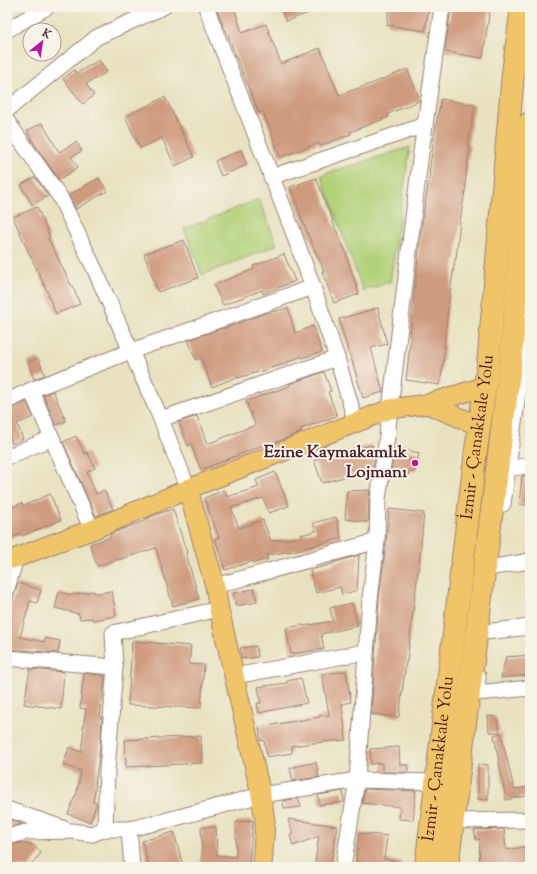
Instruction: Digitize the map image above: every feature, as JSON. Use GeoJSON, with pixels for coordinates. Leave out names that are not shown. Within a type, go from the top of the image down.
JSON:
{"type":"FeatureCollection","features":[{"type":"Feature","properties":{"kind":"highway","name":"İzmir - Çanakkale Yolu"},"geometry":{"type":"LineString","coordinates":[[426,867],[476,450],[486,386],[513,73],[522,7]]}},
{"type":"Feature","properties":{"kind":"highway","name":"İzmir - Çanakkale Yolu"},"geometry":{"type":"LineString","coordinates":[[447,867],[452,821],[519,385],[511,358],[530,123]]}},
{"type":"Feature","properties":{"kind":"main road"},"geometry":{"type":"LineString","coordinates":[[12,559],[92,530],[188,488],[390,409],[427,404],[486,386]]}},
{"type":"Feature","properties":{"kind":"main road"},"geometry":{"type":"LineString","coordinates":[[427,404],[480,426]]}},
{"type":"Feature","properties":{"kind":"main road"},"geometry":{"type":"LineString","coordinates":[[188,488],[214,586],[261,795],[265,821],[262,867]]}},
{"type":"Feature","properties":{"kind":"street"},"geometry":{"type":"LineString","coordinates":[[7,30],[47,7]]}},
{"type":"Feature","properties":{"kind":"street"},"geometry":{"type":"LineString","coordinates":[[7,110],[97,37],[162,7]]}},
{"type":"Feature","properties":{"kind":"street"},"geometry":{"type":"LineString","coordinates":[[206,7],[292,228],[338,358],[356,423]]}},
{"type":"Feature","properties":{"kind":"street"},"geometry":{"type":"LineString","coordinates":[[343,867],[357,780],[370,599],[377,541],[378,499],[425,125],[442,7]]}},
{"type":"Feature","properties":{"kind":"street"},"geometry":{"type":"LineString","coordinates":[[7,121],[60,197],[95,270],[161,419],[188,488]]}},
{"type":"Feature","properties":{"kind":"street"},"geometry":{"type":"LineString","coordinates":[[271,177],[425,125]]}},
{"type":"Feature","properties":{"kind":"street"},"geometry":{"type":"LineString","coordinates":[[7,401],[31,390],[131,351],[313,287]]}},
{"type":"Feature","properties":{"kind":"street"},"geometry":{"type":"LineString","coordinates":[[530,288],[508,469],[476,693],[530,688]]}},
{"type":"Feature","properties":{"kind":"street"},"geometry":{"type":"LineString","coordinates":[[161,419],[338,358]]}},
{"type":"Feature","properties":{"kind":"street"},"geometry":{"type":"LineString","coordinates":[[31,390],[92,530]]}},
{"type":"Feature","properties":{"kind":"street"},"geometry":{"type":"LineString","coordinates":[[7,457],[52,438]]}},
{"type":"Feature","properties":{"kind":"street"},"geometry":{"type":"LineString","coordinates":[[508,469],[530,465]]}},
{"type":"Feature","properties":{"kind":"street"},"geometry":{"type":"LineString","coordinates":[[214,586],[377,541]]}},
{"type":"Feature","properties":{"kind":"street"},"geometry":{"type":"LineString","coordinates":[[7,588],[12,559]]}},
{"type":"Feature","properties":{"kind":"street"},"geometry":{"type":"LineString","coordinates":[[494,567],[530,561]]}},
{"type":"Feature","properties":{"kind":"street"},"geometry":{"type":"LineString","coordinates":[[105,829],[107,771],[115,666],[113,633],[219,609]]}},
{"type":"Feature","properties":{"kind":"street"},"geometry":{"type":"LineString","coordinates":[[484,632],[530,627]]}},
{"type":"Feature","properties":{"kind":"street"},"geometry":{"type":"LineString","coordinates":[[234,676],[366,652]]}},
{"type":"Feature","properties":{"kind":"street"},"geometry":{"type":"LineString","coordinates":[[7,658],[115,666]]}},
{"type":"Feature","properties":{"kind":"street"},"geometry":{"type":"LineString","coordinates":[[7,838],[26,832],[72,831],[92,834],[105,829],[129,829],[261,795],[357,780],[436,782]]}},
{"type":"Feature","properties":{"kind":"street"},"geometry":{"type":"LineString","coordinates":[[7,809],[72,831]]}},
{"type":"Feature","properties":{"kind":"street"},"geometry":{"type":"LineString","coordinates":[[452,821],[530,820]]}},
{"type":"Feature","properties":{"kind":"street"},"geometry":{"type":"LineString","coordinates":[[129,829],[132,867]]}},
{"type":"Feature","properties":{"kind":"green space"},"geometry":{"type":"Polygon","coordinates":[[[410,147],[390,282],[363,291],[321,175],[410,147]]]}},
{"type":"Feature","properties":{"kind":"green space"},"geometry":{"type":"Polygon","coordinates":[[[259,199],[277,245],[202,275],[184,229],[259,199]]]}},
{"type":"Feature","properties":{"kind":"building"},"geometry":{"type":"Polygon","coordinates":[[[216,7],[234,7],[242,33],[266,24],[281,64],[320,48],[339,95],[407,69],[420,99],[419,101],[388,114],[389,117],[350,132],[351,134],[320,146],[319,143],[280,157],[263,111],[259,113],[216,7]]]}},
{"type":"Feature","properties":{"kind":"building"},"geometry":{"type":"Polygon","coordinates":[[[280,7],[321,7],[322,8],[286,21],[280,7]]]}},
{"type":"Feature","properties":{"kind":"building"},"geometry":{"type":"Polygon","coordinates":[[[389,7],[429,7],[425,31],[387,25],[389,7]]]}},
{"type":"Feature","properties":{"kind":"building"},"geometry":{"type":"Polygon","coordinates":[[[451,7],[490,7],[483,58],[445,52],[451,7]]]}},
{"type":"Feature","properties":{"kind":"building"},"geometry":{"type":"Polygon","coordinates":[[[99,60],[107,72],[86,84],[94,95],[83,104],[63,79],[74,70],[77,73],[99,60]]]}},
{"type":"Feature","properties":{"kind":"building"},"geometry":{"type":"Polygon","coordinates":[[[165,97],[194,157],[175,166],[162,138],[140,148],[125,117],[165,97]]]}},
{"type":"Feature","properties":{"kind":"building"},"geometry":{"type":"Polygon","coordinates":[[[441,99],[475,105],[468,144],[470,144],[466,185],[448,307],[440,385],[406,380],[423,216],[435,130],[441,99]]]}},
{"type":"Feature","properties":{"kind":"building"},"geometry":{"type":"Polygon","coordinates":[[[42,123],[59,152],[76,142],[82,151],[71,157],[78,167],[59,180],[27,131],[42,123]]]}},
{"type":"Feature","properties":{"kind":"building"},"geometry":{"type":"Polygon","coordinates":[[[241,150],[247,165],[221,176],[215,161],[241,150]]]}},
{"type":"Feature","properties":{"kind":"building"},"geometry":{"type":"Polygon","coordinates":[[[35,177],[48,196],[32,205],[21,185],[35,177]]]}},
{"type":"Feature","properties":{"kind":"building"},"geometry":{"type":"Polygon","coordinates":[[[99,178],[107,191],[76,209],[69,195],[99,178]]]}},
{"type":"Feature","properties":{"kind":"building"},"geometry":{"type":"Polygon","coordinates":[[[316,178],[332,221],[347,255],[359,294],[334,303],[322,271],[324,271],[290,187],[316,178]]]}},
{"type":"Feature","properties":{"kind":"building"},"geometry":{"type":"Polygon","coordinates":[[[37,207],[50,237],[48,238],[80,304],[56,314],[49,295],[13,217],[37,207]]]}},
{"type":"Feature","properties":{"kind":"building"},"geometry":{"type":"Polygon","coordinates":[[[184,240],[198,278],[158,292],[144,254],[184,240]]]}},
{"type":"Feature","properties":{"kind":"building"},"geometry":{"type":"Polygon","coordinates":[[[284,254],[295,281],[263,294],[262,290],[223,305],[214,285],[254,269],[253,266],[284,254]]]}},
{"type":"Feature","properties":{"kind":"building"},"geometry":{"type":"Polygon","coordinates":[[[288,308],[295,333],[313,326],[322,352],[302,358],[302,356],[281,365],[238,378],[237,377],[212,387],[201,358],[196,360],[188,340],[263,314],[288,308]]]}},
{"type":"Feature","properties":{"kind":"building"},"geometry":{"type":"Polygon","coordinates":[[[378,308],[387,344],[371,348],[383,392],[363,398],[339,319],[378,308]]]}},
{"type":"Feature","properties":{"kind":"building"},"geometry":{"type":"Polygon","coordinates":[[[38,358],[45,375],[34,379],[28,362],[38,358]]]}},
{"type":"Feature","properties":{"kind":"building"},"geometry":{"type":"Polygon","coordinates":[[[324,372],[331,391],[328,392],[337,416],[300,429],[301,432],[264,447],[263,445],[201,470],[191,444],[188,446],[179,422],[197,416],[207,444],[255,425],[246,401],[290,386],[289,384],[324,372]]]}},
{"type":"Feature","properties":{"kind":"building"},"geometry":{"type":"Polygon","coordinates":[[[53,391],[66,421],[56,425],[43,395],[53,391]]]}},
{"type":"Feature","properties":{"kind":"building"},"geometry":{"type":"Polygon","coordinates":[[[26,402],[33,417],[17,424],[23,439],[12,444],[7,430],[7,410],[26,402]]]}},
{"type":"Feature","properties":{"kind":"building"},"geometry":{"type":"Polygon","coordinates":[[[76,436],[85,454],[87,452],[95,468],[87,472],[96,494],[104,490],[113,509],[96,516],[63,442],[76,436]]]}},
{"type":"Feature","properties":{"kind":"building"},"geometry":{"type":"Polygon","coordinates":[[[372,445],[375,457],[373,469],[322,483],[314,460],[340,452],[372,445]]]}},
{"type":"Feature","properties":{"kind":"building","name":"Ezine Kaymakamlık Lojmanı"},"geometry":{"type":"Polygon","coordinates":[[[395,448],[419,453],[415,472],[409,471],[408,476],[391,472],[395,448]]]}},
{"type":"Feature","properties":{"kind":"building"},"geometry":{"type":"Polygon","coordinates":[[[275,472],[289,506],[269,513],[263,498],[231,508],[239,528],[263,520],[271,541],[301,537],[301,535],[316,531],[313,523],[336,517],[341,538],[293,551],[267,555],[268,559],[254,563],[253,561],[225,570],[215,539],[219,537],[204,498],[224,490],[227,497],[259,487],[256,480],[275,472]]]}},
{"type":"Feature","properties":{"kind":"building"},"geometry":{"type":"Polygon","coordinates":[[[530,474],[530,506],[519,504],[522,476],[530,474]]]}},
{"type":"Feature","properties":{"kind":"building"},"geometry":{"type":"Polygon","coordinates":[[[370,490],[368,522],[345,519],[347,491],[370,490]]]}},
{"type":"Feature","properties":{"kind":"building"},"geometry":{"type":"Polygon","coordinates":[[[50,494],[61,520],[22,536],[21,534],[7,540],[7,509],[22,503],[23,506],[50,494]]]}},
{"type":"Feature","properties":{"kind":"building"},"geometry":{"type":"Polygon","coordinates":[[[173,509],[187,553],[199,599],[173,606],[156,548],[97,566],[90,544],[111,537],[110,534],[173,509]]]}},
{"type":"Feature","properties":{"kind":"building"},"geometry":{"type":"Polygon","coordinates":[[[389,509],[424,513],[407,662],[399,717],[371,714],[379,600],[389,509]]]}},
{"type":"Feature","properties":{"kind":"building"},"geometry":{"type":"Polygon","coordinates":[[[359,555],[357,590],[342,595],[340,587],[316,593],[310,570],[359,555]]]}},
{"type":"Feature","properties":{"kind":"building"},"geometry":{"type":"Polygon","coordinates":[[[18,583],[41,590],[37,603],[30,601],[20,637],[44,642],[45,638],[60,641],[58,653],[7,649],[7,611],[9,611],[18,583]]]}},
{"type":"Feature","properties":{"kind":"building"},"geometry":{"type":"Polygon","coordinates":[[[254,589],[257,602],[236,606],[233,593],[254,589]]]}},
{"type":"Feature","properties":{"kind":"building"},"geometry":{"type":"Polygon","coordinates":[[[94,591],[94,593],[99,593],[112,591],[116,616],[92,620],[92,618],[80,619],[79,614],[55,608],[59,592],[71,595],[94,591]]]}},
{"type":"Feature","properties":{"kind":"building"},"geometry":{"type":"Polygon","coordinates":[[[352,603],[358,626],[321,634],[324,649],[291,654],[286,628],[333,621],[330,608],[352,603]]]}},
{"type":"Feature","properties":{"kind":"building"},"geometry":{"type":"Polygon","coordinates":[[[132,641],[191,646],[189,664],[204,665],[201,708],[128,705],[132,641]]]}},
{"type":"Feature","properties":{"kind":"building"},"geometry":{"type":"Polygon","coordinates":[[[256,646],[258,657],[242,659],[240,648],[256,646]]]}},
{"type":"Feature","properties":{"kind":"building"},"geometry":{"type":"Polygon","coordinates":[[[530,655],[530,675],[501,678],[506,657],[530,655]]]}},
{"type":"Feature","properties":{"kind":"building"},"geometry":{"type":"Polygon","coordinates":[[[30,669],[64,672],[61,709],[24,704],[30,669]]]}},
{"type":"Feature","properties":{"kind":"building"},"geometry":{"type":"Polygon","coordinates":[[[346,671],[351,702],[342,704],[346,740],[292,746],[292,753],[267,757],[264,740],[261,741],[259,727],[320,717],[320,715],[329,715],[322,674],[346,671]]]}},
{"type":"Feature","properties":{"kind":"building"},"geometry":{"type":"Polygon","coordinates":[[[84,673],[105,676],[100,718],[102,718],[100,748],[93,802],[97,803],[90,822],[68,814],[76,796],[81,771],[63,765],[69,747],[81,752],[86,709],[80,708],[84,673]]]}},
{"type":"Feature","properties":{"kind":"building"},"geometry":{"type":"Polygon","coordinates":[[[301,678],[307,703],[259,713],[257,703],[261,703],[258,687],[287,683],[287,681],[301,678]]]}},
{"type":"Feature","properties":{"kind":"building"},"geometry":{"type":"Polygon","coordinates":[[[488,716],[496,717],[500,732],[489,732],[488,716]]]}},
{"type":"Feature","properties":{"kind":"building"},"geometry":{"type":"Polygon","coordinates":[[[501,733],[514,789],[530,787],[530,795],[506,800],[494,735],[501,733]]]}},
{"type":"Feature","properties":{"kind":"building"},"geometry":{"type":"Polygon","coordinates":[[[201,736],[202,763],[126,767],[125,740],[201,736]]]}},
{"type":"Feature","properties":{"kind":"building"},"geometry":{"type":"Polygon","coordinates":[[[399,747],[400,765],[408,765],[408,772],[382,772],[382,763],[371,764],[370,749],[399,747]]]}},
{"type":"Feature","properties":{"kind":"building"},"geometry":{"type":"Polygon","coordinates":[[[316,762],[319,777],[293,781],[290,768],[316,762]]]}},
{"type":"Feature","properties":{"kind":"building"},"geometry":{"type":"Polygon","coordinates":[[[478,764],[488,765],[488,800],[478,799],[478,764]]]}},
{"type":"Feature","properties":{"kind":"building"},"geometry":{"type":"Polygon","coordinates":[[[365,789],[416,791],[413,820],[399,819],[400,807],[362,803],[365,789]]]}},
{"type":"Feature","properties":{"kind":"building"},"geometry":{"type":"Polygon","coordinates":[[[343,791],[344,802],[319,805],[318,795],[343,791]]]}},
{"type":"Feature","properties":{"kind":"building"},"geometry":{"type":"Polygon","coordinates":[[[298,798],[301,807],[285,809],[282,801],[298,798]]]}},
{"type":"Feature","properties":{"kind":"building"},"geometry":{"type":"Polygon","coordinates":[[[7,818],[22,824],[7,828],[7,818]]]}},
{"type":"Feature","properties":{"kind":"building"},"geometry":{"type":"Polygon","coordinates":[[[288,819],[337,826],[331,865],[315,862],[319,836],[293,846],[290,835],[293,834],[288,819]]]}},
{"type":"Feature","properties":{"kind":"building"},"geometry":{"type":"Polygon","coordinates":[[[253,820],[249,867],[200,867],[202,854],[201,827],[216,827],[217,855],[236,857],[236,822],[253,820]]]}},
{"type":"Feature","properties":{"kind":"building"},"geometry":{"type":"Polygon","coordinates":[[[504,829],[506,850],[530,846],[530,864],[509,867],[479,867],[480,839],[476,840],[474,830],[504,829]]]}},
{"type":"Feature","properties":{"kind":"building"},"geometry":{"type":"Polygon","coordinates":[[[174,832],[183,866],[149,867],[142,841],[174,832]]]}},
{"type":"Feature","properties":{"kind":"building"},"geometry":{"type":"Polygon","coordinates":[[[359,833],[387,836],[384,859],[402,862],[402,867],[355,867],[359,833]]]}},
{"type":"Feature","properties":{"kind":"building"},"geometry":{"type":"Polygon","coordinates":[[[21,843],[34,845],[41,853],[29,867],[7,867],[7,846],[21,843]]]}},
{"type":"Feature","properties":{"kind":"place","name":"Ezine Kaymakamlık Lojmanı"},"geometry":{"type":"Point","coordinates":[415,463]}}]}
